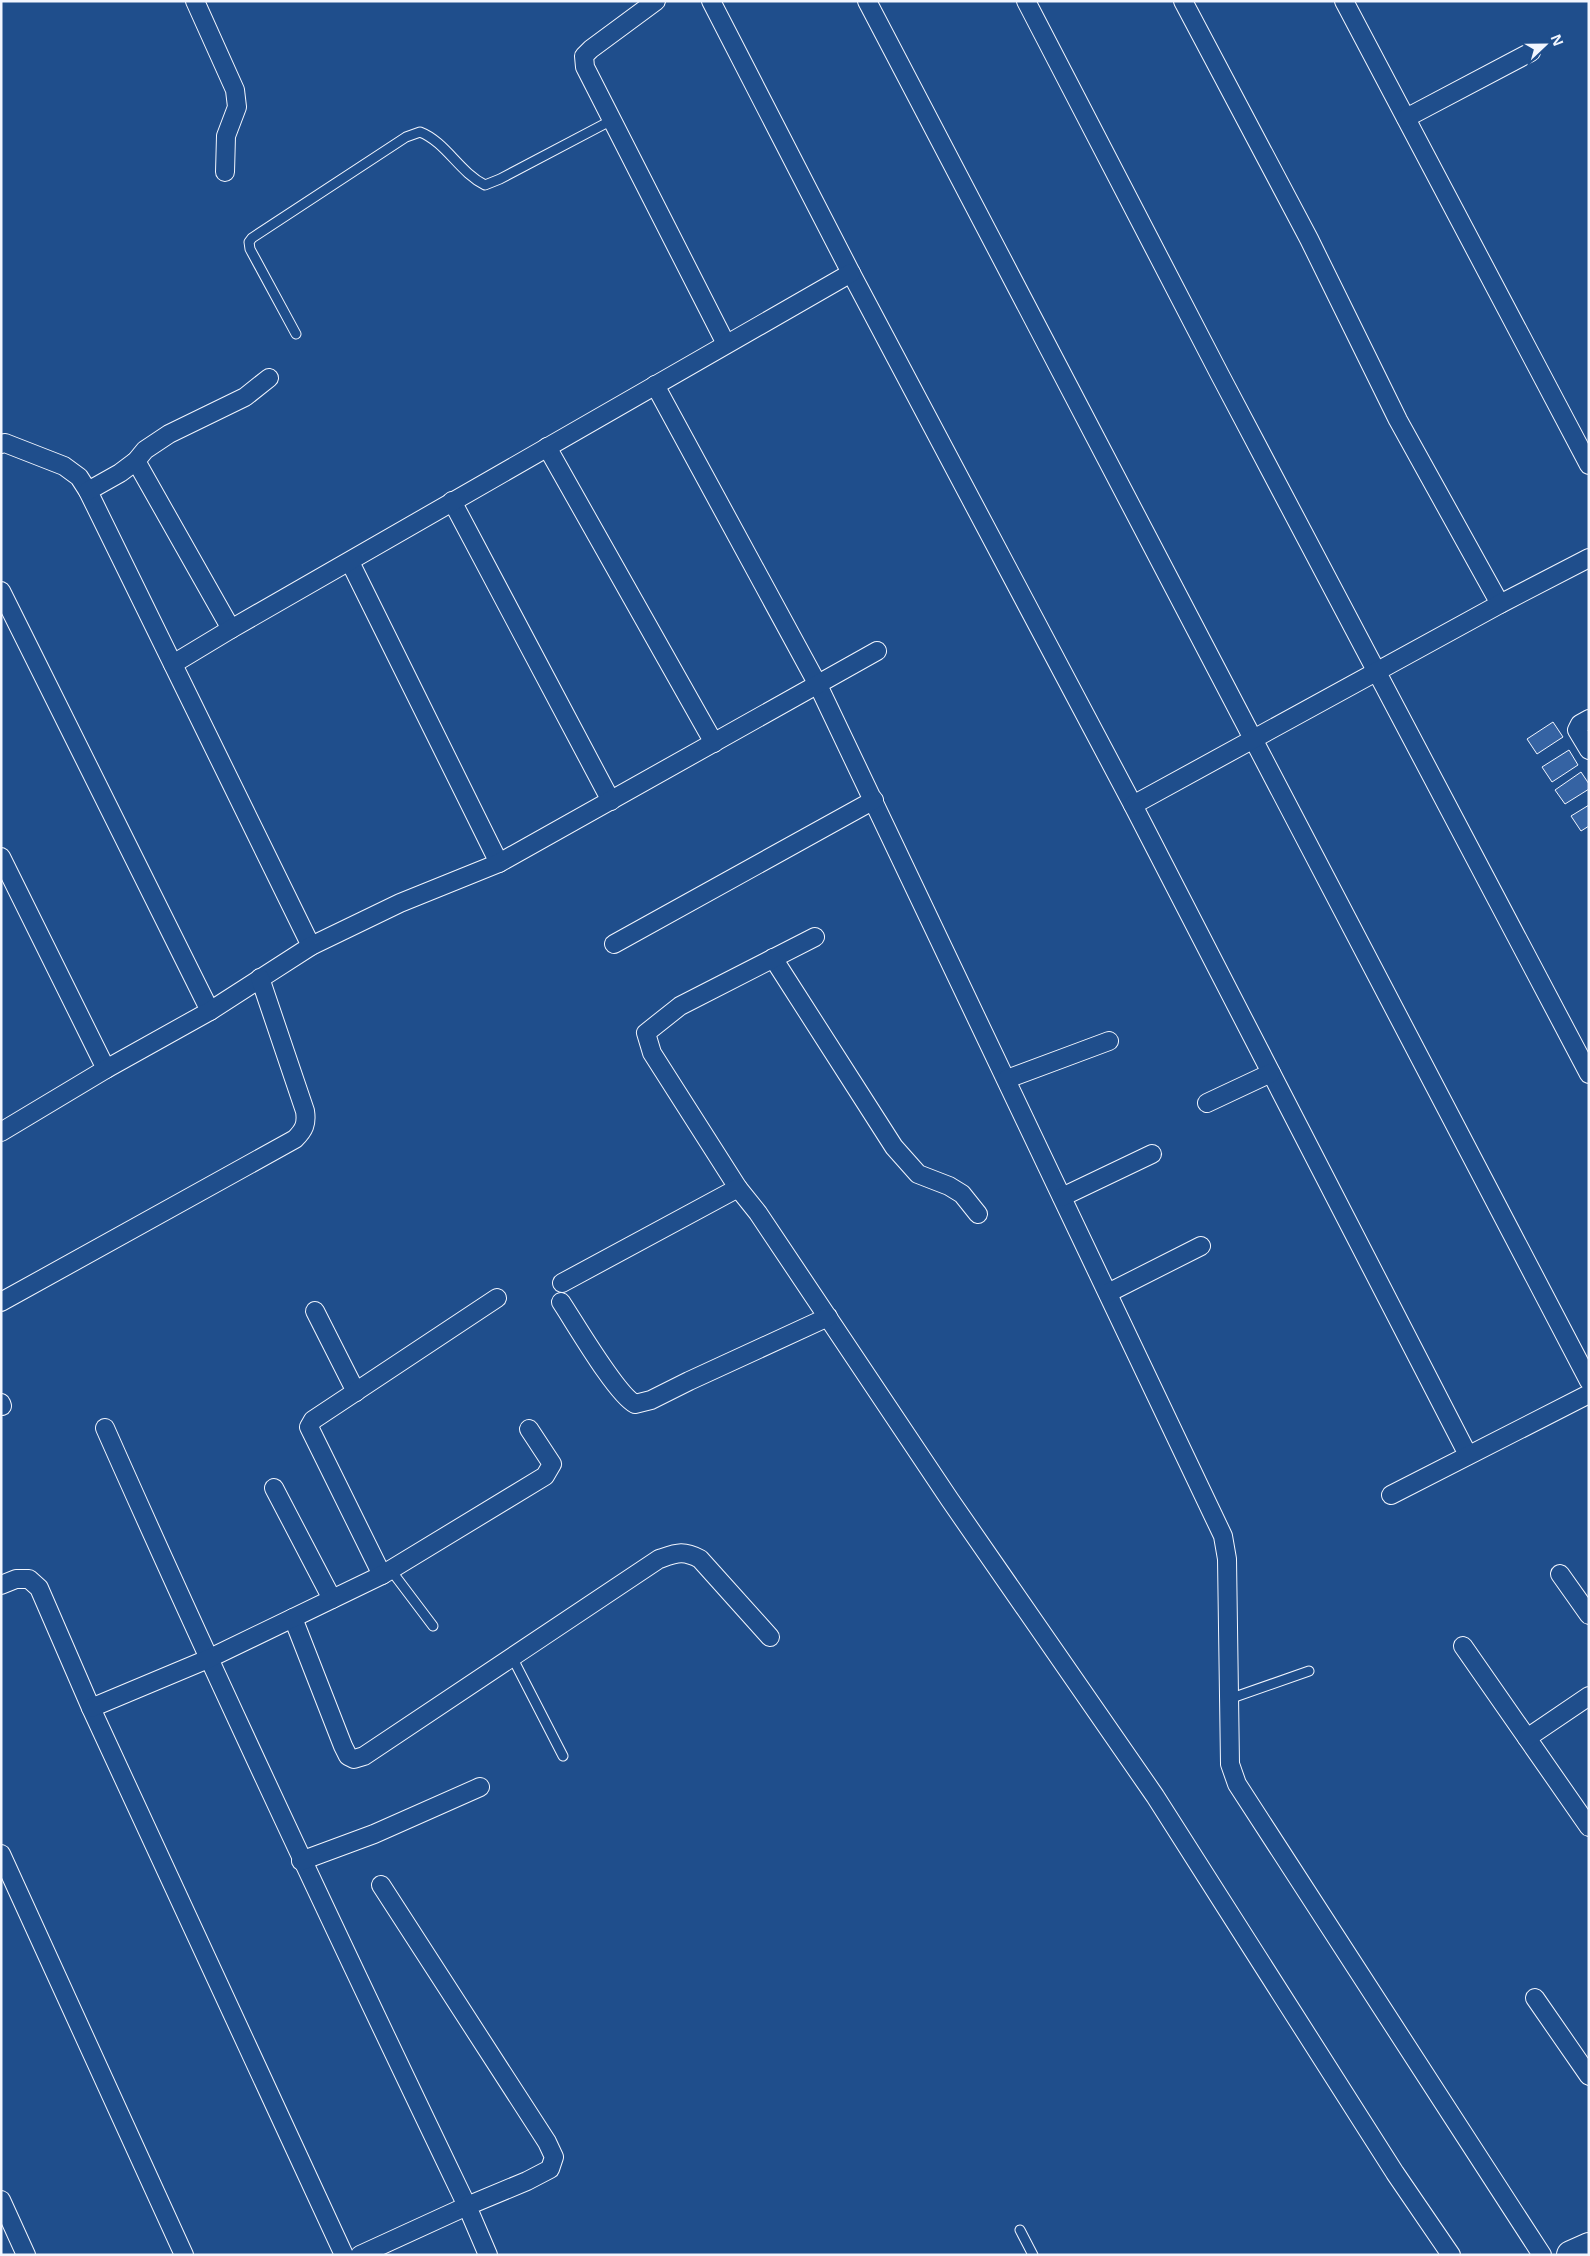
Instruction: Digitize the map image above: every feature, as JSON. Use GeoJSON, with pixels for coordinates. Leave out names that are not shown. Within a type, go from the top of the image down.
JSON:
{"type":"FeatureCollection","features":[{"type":"Feature","properties":{"kind":"main road"},"geometry":{"type":"LineString","coordinates":[[1571,2255],[1589,2247]]}},
{"type":"Feature","properties":{"kind":"street"},"geometry":{"type":"LineString","coordinates":[[195,1],[235,90],[237,107],[226,136],[225,172]]}},
{"type":"Feature","properties":{"kind":"street"},"geometry":{"type":"LineString","coordinates":[[656,1],[584,56],[585,67],[726,344]]}},
{"type":"Feature","properties":{"kind":"street"},"geometry":{"type":"LineString","coordinates":[[712,1],[851,273],[1133,805],[1468,1455]]}},
{"type":"Feature","properties":{"kind":"street"},"geometry":{"type":"LineString","coordinates":[[867,1],[1589,1381]]}},
{"type":"Feature","properties":{"kind":"street"},"geometry":{"type":"LineString","coordinates":[[1026,1],[1220,375],[1378,671],[1589,1074]]}},
{"type":"Feature","properties":{"kind":"street"},"geometry":{"type":"LineString","coordinates":[[1182,1],[1309,239],[1398,420],[1500,604]]}},
{"type":"Feature","properties":{"kind":"street"},"geometry":{"type":"LineString","coordinates":[[1344,1],[1589,465]]}},
{"type":"Feature","properties":{"kind":"street"},"geometry":{"type":"LineString","coordinates":[[1406,118],[1531,52]]}},
{"type":"Feature","properties":{"kind":"street"},"geometry":{"type":"LineString","coordinates":[[173,664],[452,501],[851,273]]}},
{"type":"Feature","properties":{"kind":"street"},"geometry":{"type":"LineString","coordinates":[[88,491],[120,473],[136,461],[145,450],[169,434],[245,396],[269,378]]}},
{"type":"Feature","properties":{"kind":"street"},"geometry":{"type":"LineString","coordinates":[[655,385],[818,686],[874,800],[1222,1536],[1227,1559],[1230,1764],[1237,1784],[1542,2255]]}},
{"type":"Feature","properties":{"kind":"street"},"geometry":{"type":"LineString","coordinates":[[3,441],[64,466],[79,477],[88,491],[311,946]]}},
{"type":"Feature","properties":{"kind":"street"},"geometry":{"type":"LineString","coordinates":[[548,447],[714,743]]}},
{"type":"Feature","properties":{"kind":"street"},"geometry":{"type":"LineString","coordinates":[[136,461],[231,629]]}},
{"type":"Feature","properties":{"kind":"street"},"geometry":{"type":"LineString","coordinates":[[452,501],[611,801]]}},
{"type":"Feature","properties":{"kind":"street"},"geometry":{"type":"LineString","coordinates":[[1133,805],[1500,604],[1589,558]]}},
{"type":"Feature","properties":{"kind":"street"},"geometry":{"type":"LineString","coordinates":[[350,562],[499,863]]}},
{"type":"Feature","properties":{"kind":"street"},"geometry":{"type":"LineString","coordinates":[[1,591],[210,1011]]}},
{"type":"Feature","properties":{"kind":"street"},"geometry":{"type":"LineString","coordinates":[[2,1128],[210,1011],[311,946],[400,903],[499,863],[818,686],[877,651]]}},
{"type":"Feature","properties":{"kind":"street"},"geometry":{"type":"LineString","coordinates":[[1589,719],[1580,724],[1577,730],[1589,750]]}},
{"type":"Feature","properties":{"kind":"street"},"geometry":{"type":"LineString","coordinates":[[614,944],[874,800]]}},
{"type":"Feature","properties":{"kind":"street"},"geometry":{"type":"LineString","coordinates":[[1,857],[106,1068]]}},
{"type":"Feature","properties":{"kind":"street"},"geometry":{"type":"LineString","coordinates":[[815,937],[680,1006],[646,1033],[652,1053],[738,1188],[758,1213],[950,1500],[1154,1796],[1395,2173],[1451,2255]]}},
{"type":"Feature","properties":{"kind":"street"},"geometry":{"type":"LineString","coordinates":[[774,958],[894,1147],[909,1166],[918,1174],[949,1186],[962,1194],[978,1214]]}},
{"type":"Feature","properties":{"kind":"street"},"geometry":{"type":"LineString","coordinates":[[1,1302],[295,1140],[303,1131],[307,1122],[305,1111],[260,978]]}},
{"type":"Feature","properties":{"kind":"street"},"geometry":{"type":"LineString","coordinates":[[1007,1080],[1109,1040]]}},
{"type":"Feature","properties":{"kind":"street"},"geometry":{"type":"LineString","coordinates":[[1207,1103],[1272,1073]]}},
{"type":"Feature","properties":{"kind":"street"},"geometry":{"type":"LineString","coordinates":[[1062,1197],[1152,1154]]}},
{"type":"Feature","properties":{"kind":"street"},"geometry":{"type":"LineString","coordinates":[[562,1283],[738,1188]]}},
{"type":"Feature","properties":{"kind":"street"},"geometry":{"type":"LineString","coordinates":[[1108,1293],[1200,1246]]}},
{"type":"Feature","properties":{"kind":"street"},"geometry":{"type":"LineString","coordinates":[[386,1572],[309,1427],[313,1420],[498,1298]]}},
{"type":"Feature","properties":{"kind":"street"},"geometry":{"type":"LineString","coordinates":[[561,1302],[627,1400],[634,1404],[651,1400],[828,1317]]}},
{"type":"Feature","properties":{"kind":"street"},"geometry":{"type":"LineString","coordinates":[[315,1311],[356,1392]]}},
{"type":"Feature","properties":{"kind":"street"},"geometry":{"type":"LineString","coordinates":[[1391,1495],[1589,1394]]}},
{"type":"Feature","properties":{"kind":"street"},"geometry":{"type":"LineString","coordinates":[[105,1428],[301,1861],[468,2206],[488,2255]]}},
{"type":"Feature","properties":{"kind":"street"},"geometry":{"type":"LineString","coordinates":[[91,1708],[208,1659],[386,1572],[544,1476],[552,1464],[529,1429]]}},
{"type":"Feature","properties":{"kind":"street"},"geometry":{"type":"LineString","coordinates":[[274,1488],[332,1599]]}},
{"type":"Feature","properties":{"kind":"street"},"geometry":{"type":"LineString","coordinates":[[293,1618],[343,1746],[348,1756],[354,1759],[364,1756],[659,1559],[678,1553],[688,1553],[700,1559],[770,1637]]}},
{"type":"Feature","properties":{"kind":"street"},"geometry":{"type":"LineString","coordinates":[[1560,1574],[1589,1616]]}},
{"type":"Feature","properties":{"kind":"street"},"geometry":{"type":"LineString","coordinates":[[1,1585],[16,1579],[29,1579],[39,1588],[91,1708],[344,2255]]}},
{"type":"Feature","properties":{"kind":"street"},"geometry":{"type":"LineString","coordinates":[[1463,1646],[1589,1827]]}},
{"type":"Feature","properties":{"kind":"street"},"geometry":{"type":"LineString","coordinates":[[1528,1738],[1589,1696]]}},
{"type":"Feature","properties":{"kind":"street"},"geometry":{"type":"LineString","coordinates":[[301,1861],[374,1834],[480,1787]]}},
{"type":"Feature","properties":{"kind":"street"},"geometry":{"type":"LineString","coordinates":[[1,1854],[184,2255]]}},
{"type":"Feature","properties":{"kind":"street"},"geometry":{"type":"LineString","coordinates":[[360,2255],[527,2181],[550,2169],[554,2157],[547,2142],[381,1885]]}},
{"type":"Feature","properties":{"kind":"street"},"geometry":{"type":"LineString","coordinates":[[1536,1998],[1589,2076]]}},
{"type":"Feature","properties":{"kind":"street"},"geometry":{"type":"LineString","coordinates":[[1,2200],[26,2255]]}},
{"type":"Feature","properties":{"kind":"lane"},"geometry":{"type":"LineString","coordinates":[[296,334],[250,249],[249,242],[252,238],[406,137],[420,132],[430,136],[473,179],[485,184],[500,179],[612,120]]}},
{"type":"Feature","properties":{"kind":"lane"},"geometry":{"type":"LineString","coordinates":[[386,1572],[433,1626]]}},
{"type":"Feature","properties":{"kind":"lane"},"geometry":{"type":"LineString","coordinates":[[512,1658],[562,1756]]}},
{"type":"Feature","properties":{"kind":"lane"},"geometry":{"type":"LineString","coordinates":[[1229,1699],[1309,1671]]}},
{"type":"Feature","properties":{"kind":"lane"},"geometry":{"type":"LineString","coordinates":[[1020,2230],[1033,2255]]}},
{"type":"Feature","properties":{"kind":"building"},"geometry":{"type":"Polygon","coordinates":[[[1553,722],[1563,737],[1537,754],[1527,739],[1553,722]]]}},
{"type":"Feature","properties":{"kind":"building"},"geometry":{"type":"Polygon","coordinates":[[[1569,750],[1578,765],[1552,782],[1542,767],[1569,750]]]}},
{"type":"Feature","properties":{"kind":"building"},"geometry":{"type":"Polygon","coordinates":[[[1581,772],[1589,784],[1589,789],[1565,804],[1555,790],[1581,772]]]}},
{"type":"Feature","properties":{"kind":"building"},"geometry":{"type":"Polygon","coordinates":[[[1589,805],[1589,826],[1581,831],[1571,816],[1589,805]]]}}]}
